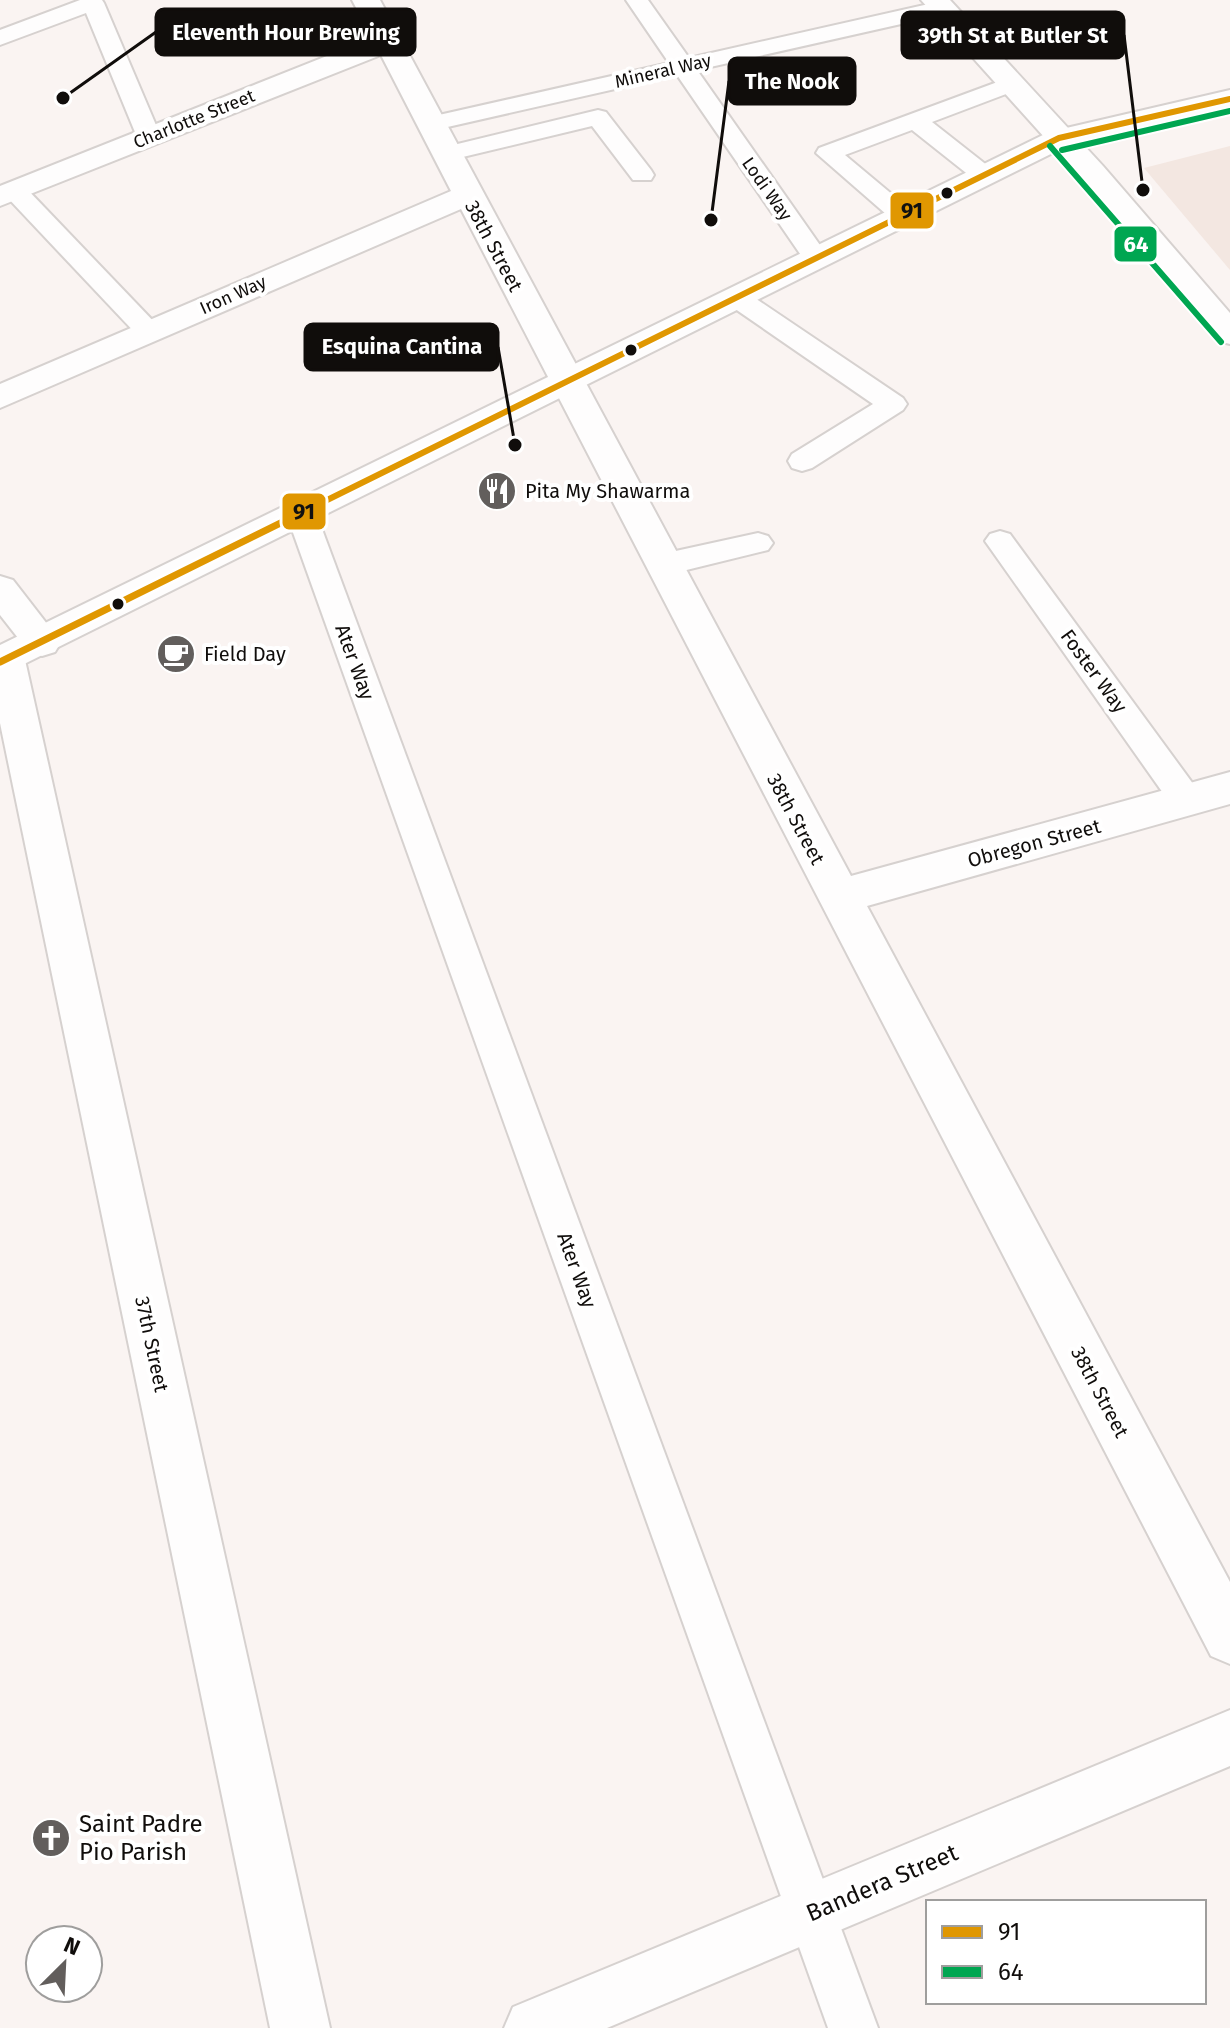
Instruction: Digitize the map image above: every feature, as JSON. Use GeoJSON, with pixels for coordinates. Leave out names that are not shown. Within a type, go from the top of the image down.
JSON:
{"type":"FeatureCollection","features":[{"type":"Feature","properties":{"kind":"street","name":"38th Street"},"geometry":{"type":"LineString","coordinates":[[366,0],[1230,1637]]}},
{"type":"Feature","properties":{"kind":"street"},"geometry":{"type":"LineString","coordinates":[[939,4],[1230,334]]}},
{"type":"Feature","properties":{"kind":"street","name":"Charlotte Street"},"geometry":{"type":"LineString","coordinates":[[7,194],[388,42]]}},
{"type":"Feature","properties":{"kind":"street"},"geometry":{"type":"LineString","coordinates":[[16,655],[1059,138],[1230,99]]}},
{"type":"Feature","properties":{"kind":"street","name":"Iron Way"},"geometry":{"type":"LineString","coordinates":[[0,397],[467,195]]}},
{"type":"Feature","properties":{"kind":"street","name":"37th Street"},"geometry":{"type":"LineString","coordinates":[[0,589],[300,2028]]}},
{"type":"Feature","properties":{"kind":"street","name":"Obregon Street"},"geometry":{"type":"LineString","coordinates":[[837,897],[1230,788]]}},
{"type":"Feature","properties":{"kind":"street","name":"Bandera Street"},"geometry":{"type":"LineString","coordinates":[[534,2028],[1230,1738]]}},
{"type":"Feature","properties":{"kind":"lane","name":"Lodi Way"},"geometry":{"type":"LineString","coordinates":[[637,0],[816,258]]}},
{"type":"Feature","properties":{"kind":"lane"},"geometry":{"type":"LineString","coordinates":[[0,38],[94,1],[149,137]]}},
{"type":"Feature","properties":{"kind":"lane","name":"Mineral Way"},"geometry":{"type":"LineString","coordinates":[[430,124],[939,4]]}},
{"type":"Feature","properties":{"kind":"lane"},"geometry":{"type":"LineString","coordinates":[[903,216],[828,153],[1011,84]]}},
{"type":"Feature","properties":{"kind":"lane"},"geometry":{"type":"LineString","coordinates":[[446,154],[598,117],[642,175]]}},
{"type":"Feature","properties":{"kind":"lane"},"geometry":{"type":"LineString","coordinates":[[914,120],[984,175]]}},
{"type":"Feature","properties":{"kind":"lane"},"geometry":{"type":"LineString","coordinates":[[7,194],[149,332]]}},
{"type":"Feature","properties":{"kind":"lane"},"geometry":{"type":"LineString","coordinates":[[737,298],[893,404],[802,461]]}},
{"type":"Feature","properties":{"kind":"lane","name":"Ater Way"},"geometry":{"type":"LineString","coordinates":[[301,513],[853,2028]]}},
{"type":"Feature","properties":{"kind":"lane","name":"Foster Way"},"geometry":{"type":"LineString","coordinates":[[1000,541],[1187,801]]}},
{"type":"Feature","properties":{"kind":"lane"},"geometry":{"type":"LineString","coordinates":[[662,565],[758,543]]}},
{"type":"Feature","properties":{"kind":"shaded area"},"geometry":{"type":"Polygon","coordinates":[[[1230,146],[1230,270],[1144,168],[1230,146]]]}},
{"type":"Feature","properties":{"kind":"transit line","name":"91"},"geometry":{"type":"LineString","coordinates":[[0,662],[1059,138],[1230,99]]}},
{"type":"Feature","properties":{"kind":"transit line","name":"64"},"geometry":{"type":"LineString","coordinates":[[1062,150],[1230,111]]}},
{"type":"Feature","properties":{"kind":"transit line","name":"64"},"geometry":{"type":"LineString","coordinates":[[1050,146],[1221,342]]}},
{"type":"Feature","properties":{"kind":"place","name":"Eleventh Hour Brewing"},"geometry":{"type":"Point","coordinates":[63,98]}},
{"type":"Feature","properties":{"kind":"place","name":"39th St at Butler St"},"geometry":{"type":"Point","coordinates":[1143,190]}},
{"type":"Feature","properties":{"kind":"place","name":"The Nook"},"geometry":{"type":"Point","coordinates":[711,220]}},
{"type":"Feature","properties":{"kind":"place","name":"Esquina Cantina"},"geometry":{"type":"Point","coordinates":[515,445]}},
{"type":"Feature","properties":{"kind":"place","name":"Pita My Shawarma"},"geometry":{"type":"Point","coordinates":[497,491]}},
{"type":"Feature","properties":{"kind":"place","name":"Field Day"},"geometry":{"type":"Point","coordinates":[176,654]}},
{"type":"Feature","properties":{"kind":"place","name":"Saint Padre Pio Parish"},"geometry":{"type":"Point","coordinates":[51,1838]}}]}
